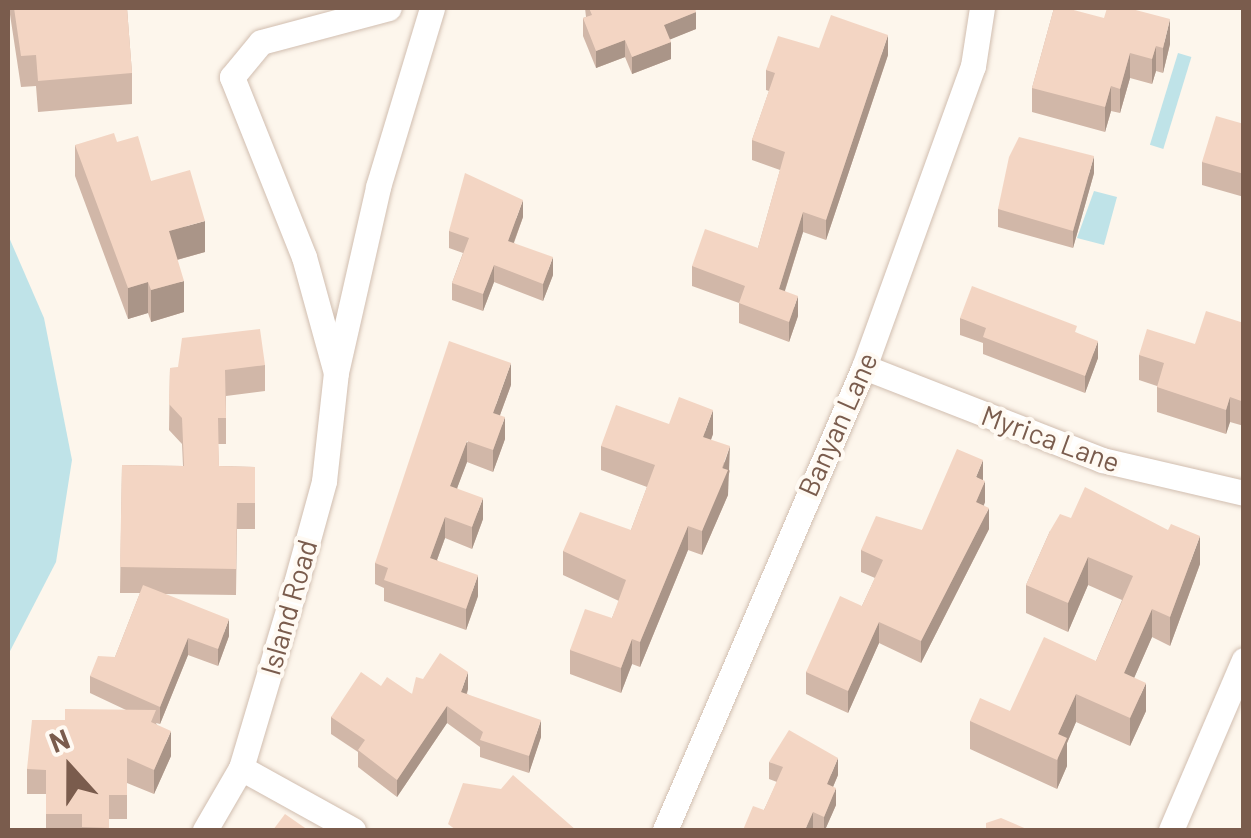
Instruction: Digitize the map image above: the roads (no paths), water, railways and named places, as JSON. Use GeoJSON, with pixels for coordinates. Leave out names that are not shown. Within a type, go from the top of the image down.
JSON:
{"type":"FeatureCollection","features":[{"type":"Feature","properties":{"kind":"street","name":"Island Road"},"geometry":{"type":"LineString","coordinates":[[336,373],[304,256],[234,94],[232,77],[242,58],[261,42],[389,8]]}},
{"type":"Feature","properties":{"kind":"street","name":"Island Road"},"geometry":{"type":"LineString","coordinates":[[206,830],[241,768],[324,481],[336,373],[378,186],[432,8]]}},
{"type":"Feature","properties":{"kind":"street","name":"Banyan Lane"},"geometry":{"type":"LineString","coordinates":[[665,830],[864,367],[973,66],[982,8]]}},
{"type":"Feature","properties":{"kind":"street","name":"Myrica Lane"},"geometry":{"type":"LineString","coordinates":[[864,367],[1102,460],[1244,493]]}},
{"type":"Feature","properties":{"kind":"street"},"geometry":{"type":"LineString","coordinates":[[1171,830],[1244,660]]}},
{"type":"Feature","properties":{"kind":"street"},"geometry":{"type":"LineString","coordinates":[[241,768],[353,830]]}},
{"type":"Feature","properties":{"kind":"water"},"geometry":{"type":"Polygon","coordinates":[[[1178,53],[1191,57],[1163,149],[1150,145],[1178,53]]]}},
{"type":"Feature","properties":{"kind":"water"},"geometry":{"type":"Polygon","coordinates":[[[1094,191],[1117,197],[1104,245],[1077,238],[1094,191]]]}},
{"type":"Feature","properties":{"kind":"water"},"geometry":{"type":"Polygon","coordinates":[[[8,235],[44,318],[72,460],[56,562],[8,655],[8,235]]]}}]}
